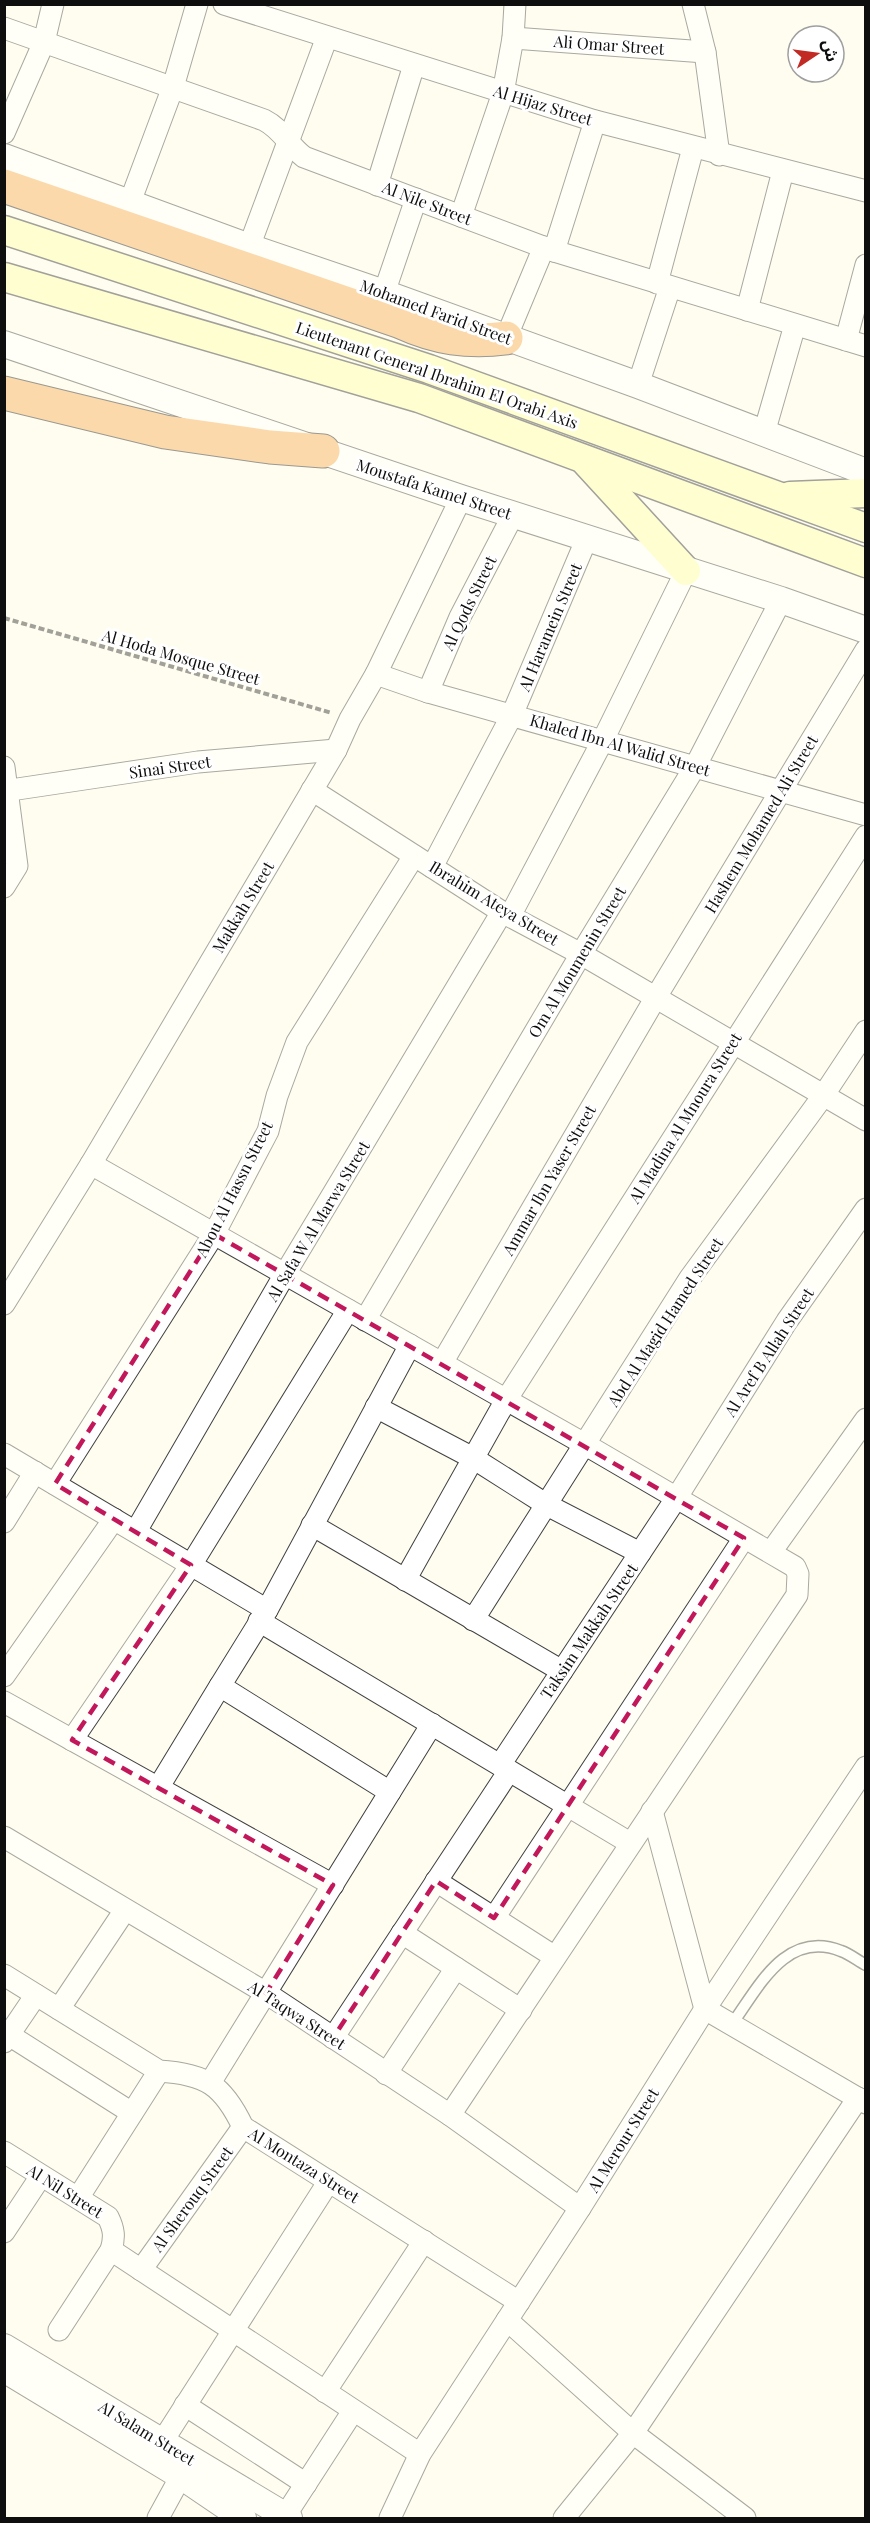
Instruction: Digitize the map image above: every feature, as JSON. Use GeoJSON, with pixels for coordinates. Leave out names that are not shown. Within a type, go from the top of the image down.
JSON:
{"type":"FeatureCollection","features":[{"type":"Feature","properties":{"kind":"highway"},"geometry":{"type":"LineString","coordinates":[[4,186],[401,322],[421,331],[463,340],[506,338]]}},
{"type":"Feature","properties":{"kind":"highway"},"geometry":{"type":"LineString","coordinates":[[4,393],[165,432],[249,445],[323,451]]}},
{"type":"Feature","properties":{"kind":"main road","name":"Lieutenant General Ibrahim El Orabi Axis"},"geometry":{"type":"LineString","coordinates":[[4,230],[429,369],[866,528]]}},
{"type":"Feature","properties":{"kind":"main road","name":"Lieutenant General Ibrahim El Orabi Axis"},"geometry":{"type":"LineString","coordinates":[[4,277],[419,398],[866,563]]}},
{"type":"Feature","properties":{"kind":"main road"},"geometry":{"type":"LineString","coordinates":[[582,458],[686,571]]}},
{"type":"Feature","properties":{"kind":"main road"},"geometry":{"type":"LineString","coordinates":[[777,497],[866,493]]}},
{"type":"Feature","properties":{"kind":"street"},"geometry":{"type":"LineString","coordinates":[[4,133],[44,42],[53,4]]}},
{"type":"Feature","properties":{"kind":"street"},"geometry":{"type":"LineString","coordinates":[[130,202],[173,87],[197,4]]}},
{"type":"Feature","properties":{"kind":"street","name":"Al Hijaz Street"},"geometry":{"type":"LineString","coordinates":[[224,4],[595,121],[866,191]]}},
{"type":"Feature","properties":{"kind":"street"},"geometry":{"type":"LineString","coordinates":[[461,216],[503,93],[513,38],[516,4]]}},
{"type":"Feature","properties":{"kind":"street"},"geometry":{"type":"LineString","coordinates":[[693,4],[705,52],[718,154]]}},
{"type":"Feature","properties":{"kind":"street","name":"Al Nile Street"},"geometry":{"type":"LineString","coordinates":[[4,28],[264,120],[274,125],[303,157],[416,200],[549,249],[856,343]]}},
{"type":"Feature","properties":{"kind":"street"},"geometry":{"type":"LineString","coordinates":[[249,247],[327,37]]}},
{"type":"Feature","properties":{"kind":"street","name":"Ali Omar Street"},"geometry":{"type":"LineString","coordinates":[[513,38],[705,52]]}},
{"type":"Feature","properties":{"kind":"street"},"geometry":{"type":"LineString","coordinates":[[377,185],[414,65]]}},
{"type":"Feature","properties":{"kind":"street"},"geometry":{"type":"LineString","coordinates":[[506,338],[549,249],[595,121]]}},
{"type":"Feature","properties":{"kind":"street"},"geometry":{"type":"LineString","coordinates":[[638,385],[693,148]]}},
{"type":"Feature","properties":{"kind":"street","name":"Mohamed Farid Street"},"geometry":{"type":"LineString","coordinates":[[4,157],[638,385],[866,472]]}},
{"type":"Feature","properties":{"kind":"street"},"geometry":{"type":"LineString","coordinates":[[747,310],[783,171]]}},
{"type":"Feature","properties":{"kind":"street"},"geometry":{"type":"LineString","coordinates":[[384,293],[416,200]]}},
{"type":"Feature","properties":{"kind":"street"},"geometry":{"type":"LineString","coordinates":[[856,343],[866,266]]}},
{"type":"Feature","properties":{"kind":"street"},"geometry":{"type":"LineString","coordinates":[[764,434],[795,325]]}},
{"type":"Feature","properties":{"kind":"street","name":"Moustafa Kamel Street"},"geometry":{"type":"LineString","coordinates":[[4,344],[513,515],[781,600],[866,630]]}},
{"type":"Feature","properties":{"kind":"street","name":"Makkah Street"},"geometry":{"type":"LineString","coordinates":[[5,1302],[91,1164],[336,750],[462,498]]}},
{"type":"Feature","properties":{"kind":"street","name":"Al Qods Street"},"geometry":{"type":"LineString","coordinates":[[428,692],[460,617],[513,515]]}},
{"type":"Feature","properties":{"kind":"street","name":"Al Haramein Street"},"geometry":{"type":"LineString","coordinates":[[432,867],[513,715],[586,538]]}},
{"type":"Feature","properties":{"kind":"street","name":"Al Safa W Al Marwa Street"},"geometry":{"type":"LineString","coordinates":[[136,1531],[285,1274],[506,914],[603,740],[686,571]]}},
{"type":"Feature","properties":{"kind":"street","name":"Om Al Moumenin Street"},"geometry":{"type":"LineString","coordinates":[[72,1740],[357,1315],[696,765],[781,600]]}},
{"type":"Feature","properties":{"kind":"street","name":"Hashem Mohamed Ali Street"},"geometry":{"type":"LineString","coordinates":[[656,998],[866,650]]}},
{"type":"Feature","properties":{"kind":"street","name":"Khaled Ibn Al Walid Street"},"geometry":{"type":"LineString","coordinates":[[376,674],[428,692],[696,765],[866,815]]}},
{"type":"Feature","properties":{"kind":"street","name":"Sinai Street"},"geometry":{"type":"LineString","coordinates":[[6,791],[198,762],[336,750]]}},
{"type":"Feature","properties":{"kind":"street"},"geometry":{"type":"LineString","coordinates":[[4,767],[11,865],[16,870],[4,887]]}},
{"type":"Feature","properties":{"kind":"street","name":"Ibrahim Ateya Street"},"geometry":{"type":"LineString","coordinates":[[312,790],[506,914],[581,954],[866,1120]]}},
{"type":"Feature","properties":{"kind":"street","name":"Al Madina Al Mnoura Street"},"geometry":{"type":"LineString","coordinates":[[405,1580],[506,1400],[866,836]]}},
{"type":"Feature","properties":{"kind":"street","name":"Abou Al Hassn Street"},"geometry":{"type":"LineString","coordinates":[[55,1484],[214,1234],[268,1131],[277,1096],[297,1042],[414,856]]}},
{"type":"Feature","properties":{"kind":"street","name":"Ammar Ibn Yaser Street"},"geometry":{"type":"LineString","coordinates":[[442,1363],[656,998]]}},
{"type":"Feature","properties":{"kind":"street","name":"Abd Al Magid Hamed Street"},"geometry":{"type":"LineString","coordinates":[[473,1620],[690,1278],[822,1096],[866,1031]]}},
{"type":"Feature","properties":{"kind":"street"},"geometry":{"type":"LineString","coordinates":[[91,1164],[677,1497],[795,1567],[798,1574],[797,1595],[450,2115]]}},
{"type":"Feature","properties":{"kind":"street","name":"Al Aref B Allah Street"},"geometry":{"type":"LineString","coordinates":[[677,1497],[787,1321],[866,1209]]}},
{"type":"Feature","properties":{"kind":"street"},"geometry":{"type":"LineString","coordinates":[[158,1788],[263,1616],[410,1345]]}},
{"type":"Feature","properties":{"kind":"street"},"geometry":{"type":"LineString","coordinates":[[376,1407],[473,1458],[547,1505],[640,1553]]}},
{"type":"Feature","properties":{"kind":"street"},"geometry":{"type":"LineString","coordinates":[[771,1552],[866,1419]]}},
{"type":"Feature","properties":{"kind":"street"},"geometry":{"type":"LineString","coordinates":[[4,1454],[191,1565],[263,1616],[432,1725],[630,1843]]}},
{"type":"Feature","properties":{"kind":"street"},"geometry":{"type":"LineString","coordinates":[[4,1522],[35,1472]]}},
{"type":"Feature","properties":{"kind":"street","name":"Taksim Makkah Street"},"geometry":{"type":"LineString","coordinates":[[333,2038],[436,1881],[562,1671],[677,1497]]}},
{"type":"Feature","properties":{"kind":"street"},"geometry":{"type":"LineString","coordinates":[[4,1676],[114,1519]]}},
{"type":"Feature","properties":{"kind":"street"},"geometry":{"type":"LineString","coordinates":[[312,1525],[562,1671]]}},
{"type":"Feature","properties":{"kind":"street"},"geometry":{"type":"LineString","coordinates":[[494,1918],[744,1538]]}},
{"type":"Feature","properties":{"kind":"street"},"geometry":{"type":"LineString","coordinates":[[220,1686],[390,1792]]}},
{"type":"Feature","properties":{"kind":"street"},"geometry":{"type":"LineString","coordinates":[[4,1702],[333,1886]]}},
{"type":"Feature","properties":{"kind":"street"},"geometry":{"type":"LineString","coordinates":[[210,2083],[432,1725]]}},
{"type":"Feature","properties":{"kind":"street","name":"Al Merour Street"},"geometry":{"type":"LineString","coordinates":[[390,2518],[420,2454],[580,2208],[705,2008],[866,1767]]}},
{"type":"Feature","properties":{"kind":"street"},"geometry":{"type":"LineString","coordinates":[[564,2518],[633,2433],[862,2101],[705,2008],[652,1811]]}},
{"type":"Feature","properties":{"kind":"street","name":"Al Taqwa Street"},"geometry":{"type":"LineString","coordinates":[[4,1837],[266,1993],[450,2115],[580,2208]]}},
{"type":"Feature","properties":{"kind":"street"},"geometry":{"type":"LineString","coordinates":[[436,1881],[555,1957]]}},
{"type":"Feature","properties":{"kind":"street"},"geometry":{"type":"LineString","coordinates":[[59,2009],[125,1910]]}},
{"type":"Feature","properties":{"kind":"street"},"geometry":{"type":"LineString","coordinates":[[402,1933],[521,2010]]}},
{"type":"Feature","properties":{"kind":"street"},"geometry":{"type":"LineString","coordinates":[[386,2074],[456,1968]]}},
{"type":"Feature","properties":{"kind":"street","name":"Al Montaza Street"},"geometry":{"type":"LineString","coordinates":[[4,1975],[159,2071],[186,2072],[210,2083],[231,2102],[243,2127],[519,2302]]}},
{"type":"Feature","properties":{"kind":"street"},"geometry":{"type":"LineString","coordinates":[[36,1995],[7,2039],[132,2113]]}},
{"type":"Feature","properties":{"kind":"street"},"geometry":{"type":"LineString","coordinates":[[78,2199],[159,2071]]}},
{"type":"Feature","properties":{"kind":"street","name":"Al Sherouq Street"},"geometry":{"type":"LineString","coordinates":[[141,2270],[243,2127]]}},
{"type":"Feature","properties":{"kind":"street","name":"Al Nil Street"},"geometry":{"type":"LineString","coordinates":[[4,2152],[108,2217],[113,2227],[114,2239],[111,2250]]}},
{"type":"Feature","properties":{"kind":"street"},"geometry":{"type":"LineString","coordinates":[[4,2232],[41,2176]]}},
{"type":"Feature","properties":{"kind":"street"},"geometry":{"type":"LineString","coordinates":[[162,2442],[328,2181]]}},
{"type":"Feature","properties":{"kind":"street"},"geometry":{"type":"LineString","coordinates":[[325,2392],[424,2241]]}},
{"type":"Feature","properties":{"kind":"street"},"geometry":{"type":"LineString","coordinates":[[59,2330],[111,2250],[420,2454]]}},
{"type":"Feature","properties":{"kind":"street"},"geometry":{"type":"LineString","coordinates":[[507,2320],[633,2433],[745,2518]]}},
{"type":"Feature","properties":{"kind":"street","name":"Al Salam Street"},"geometry":{"type":"LineString","coordinates":[[4,2347],[287,2517]]}},
{"type":"Feature","properties":{"kind":"street","name":"Al Salam Street"},"geometry":{"type":"LineString","coordinates":[[4,2369],[181,2476],[243,2518]]}},
{"type":"Feature","properties":{"kind":"street"},"geometry":{"type":"LineString","coordinates":[[185,2405],[306,2484]]}},
{"type":"Feature","properties":{"kind":"street"},"geometry":{"type":"LineString","coordinates":[[287,2517],[353,2411]]}},
{"type":"Feature","properties":{"kind":"street"},"geometry":{"type":"LineString","coordinates":[[158,2518],[181,2476]]}},
{"type":"Feature","properties":{"kind":"lane"},"geometry":{"type":"LineString","coordinates":[[732,2024],[778,1961],[798,1950],[819,1946],[841,1951],[866,1965]]}},
{"type":"Feature","properties":{"kind":"path","name":"Al Hoda Mosque Street"},"geometry":{"type":"LineString","coordinates":[[4,618],[350,719]]}},
{"type":"Feature","properties":{"kind":"highlighted area"},"geometry":{"type":"Polygon","coordinates":[[[214,1234],[744,1538],[494,1918],[436,1881],[333,2038],[266,1993],[333,1885],[72,1740],[191,1565],[55,1484],[214,1234]]]}}]}
